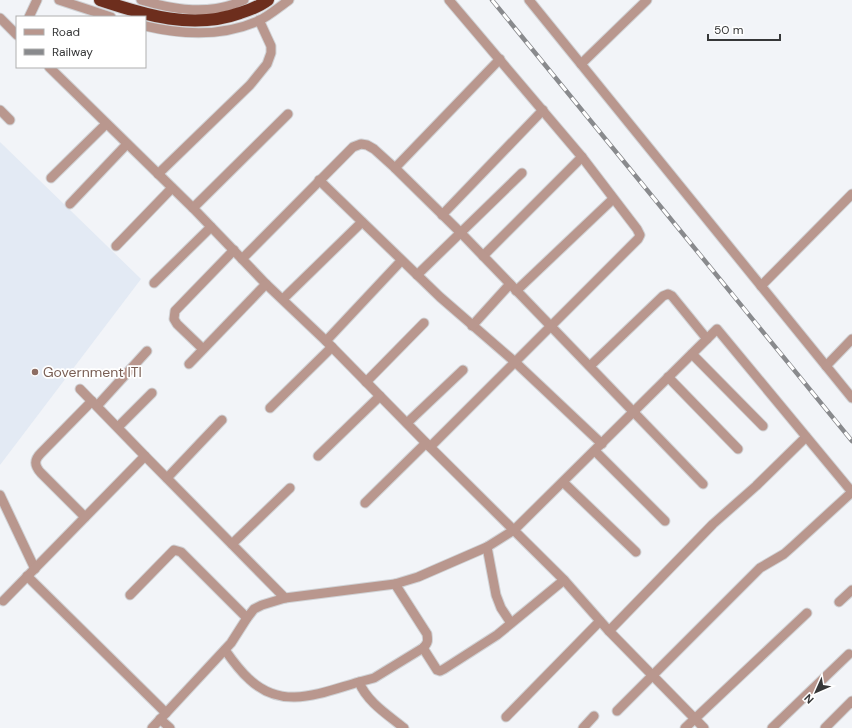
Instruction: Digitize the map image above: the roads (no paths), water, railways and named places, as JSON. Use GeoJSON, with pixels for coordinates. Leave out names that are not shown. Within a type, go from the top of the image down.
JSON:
{"type":"FeatureCollection","features":[{"type":"Feature","properties":{"kind":"highway"},"geometry":{"type":"LineString","coordinates":[[100,0],[158,17],[190,21],[229,18],[268,0]]}},
{"type":"Feature","properties":{"kind":"street"},"geometry":{"type":"LineString","coordinates":[[29,16],[37,0]]}},
{"type":"Feature","properties":{"kind":"street"},"geometry":{"type":"LineString","coordinates":[[59,0],[108,16]]}},
{"type":"Feature","properties":{"kind":"street"},"geometry":{"type":"LineString","coordinates":[[141,0],[161,6],[194,10],[222,7],[244,0]]}},
{"type":"Feature","properties":{"kind":"street"},"geometry":{"type":"LineString","coordinates":[[146,26],[167,31],[204,33],[217,32],[237,28],[259,20],[289,0]]}},
{"type":"Feature","properties":{"kind":"street"},"geometry":{"type":"LineString","coordinates":[[365,503],[515,362],[640,235],[637,228],[582,157],[449,0]]}},
{"type":"Feature","properties":{"kind":"street"},"geometry":{"type":"LineString","coordinates":[[529,0],[852,398]]}},
{"type":"Feature","properties":{"kind":"street"},"geometry":{"type":"LineString","coordinates":[[581,64],[647,0]]}},
{"type":"Feature","properties":{"kind":"street"},"geometry":{"type":"LineString","coordinates":[[1,20],[16,34]]}},
{"type":"Feature","properties":{"kind":"street"},"geometry":{"type":"LineString","coordinates":[[158,174],[250,85],[268,64],[271,46],[259,20]]}},
{"type":"Feature","properties":{"kind":"street"},"geometry":{"type":"LineString","coordinates":[[395,168],[500,59]]}},
{"type":"Feature","properties":{"kind":"street"},"geometry":{"type":"LineString","coordinates":[[50,68],[193,208],[266,284],[284,299],[564,580],[652,676],[704,728]]}},
{"type":"Feature","properties":{"kind":"street"},"geometry":{"type":"LineString","coordinates":[[0,110],[10,120]]}},
{"type":"Feature","properties":{"kind":"street"},"geometry":{"type":"LineString","coordinates":[[442,215],[543,110]]}},
{"type":"Feature","properties":{"kind":"street"},"geometry":{"type":"LineString","coordinates":[[193,208],[288,114]]}},
{"type":"Feature","properties":{"kind":"street"},"geometry":{"type":"LineString","coordinates":[[51,178],[106,124]]}},
{"type":"Feature","properties":{"kind":"street"},"geometry":{"type":"LineString","coordinates":[[70,204],[127,144]]}},
{"type":"Feature","properties":{"kind":"street"},"geometry":{"type":"LineString","coordinates":[[242,259],[352,147],[361,144],[374,149],[484,256],[703,484]]}},
{"type":"Feature","properties":{"kind":"street"},"geometry":{"type":"LineString","coordinates":[[484,256],[582,157]]}},
{"type":"Feature","properties":{"kind":"street"},"geometry":{"type":"LineString","coordinates":[[417,275],[522,174]]}},
{"type":"Feature","properties":{"kind":"street"},"geometry":{"type":"LineString","coordinates":[[320,180],[417,275],[472,326],[515,362],[602,444]]}},
{"type":"Feature","properties":{"kind":"street"},"geometry":{"type":"LineString","coordinates":[[116,246],[172,188]]}},
{"type":"Feature","properties":{"kind":"street"},"geometry":{"type":"LineString","coordinates":[[760,286],[852,194]]}},
{"type":"Feature","properties":{"kind":"street"},"geometry":{"type":"LineString","coordinates":[[472,326],[513,287],[614,199]]}},
{"type":"Feature","properties":{"kind":"street"},"geometry":{"type":"LineString","coordinates":[[284,299],[362,222]]}},
{"type":"Feature","properties":{"kind":"street"},"geometry":{"type":"LineString","coordinates":[[154,283],[211,227]]}},
{"type":"Feature","properties":{"kind":"street"},"geometry":{"type":"LineString","coordinates":[[203,349],[177,324],[174,319],[175,311],[234,250]]}},
{"type":"Feature","properties":{"kind":"street"},"geometry":{"type":"LineString","coordinates":[[270,408],[329,344],[401,260]]}},
{"type":"Feature","properties":{"kind":"street"},"geometry":{"type":"LineString","coordinates":[[189,364],[266,284]]}},
{"type":"Feature","properties":{"kind":"street"},"geometry":{"type":"LineString","coordinates":[[590,366],[663,296],[668,294],[672,296],[707,339]]}},
{"type":"Feature","properties":{"kind":"street"},"geometry":{"type":"LineString","coordinates":[[366,382],[424,323]]}},
{"type":"Feature","properties":{"kind":"street"},"geometry":{"type":"LineString","coordinates":[[152,728],[225,650],[247,618],[262,604],[285,598],[395,584],[418,577],[487,547],[514,530],[717,329],[852,492],[784,554],[760,568],[617,711]]}},
{"type":"Feature","properties":{"kind":"street"},"geometry":{"type":"LineString","coordinates":[[826,366],[852,339]]}},
{"type":"Feature","properties":{"kind":"street"},"geometry":{"type":"LineString","coordinates":[[85,517],[41,473],[35,463],[36,458],[94,404],[147,351]]}},
{"type":"Feature","properties":{"kind":"street"},"geometry":{"type":"LineString","coordinates":[[692,354],[763,426]]}},
{"type":"Feature","properties":{"kind":"street"},"geometry":{"type":"LineString","coordinates":[[407,423],[463,370]]}},
{"type":"Feature","properties":{"kind":"street"},"geometry":{"type":"LineString","coordinates":[[668,377],[738,449]]}},
{"type":"Feature","properties":{"kind":"street"},"geometry":{"type":"LineString","coordinates":[[80,389],[285,598]]}},
{"type":"Feature","properties":{"kind":"street"},"geometry":{"type":"LineString","coordinates":[[118,427],[152,393]]}},
{"type":"Feature","properties":{"kind":"street"},"geometry":{"type":"LineString","coordinates":[[318,456],[380,396]]}},
{"type":"Feature","properties":{"kind":"street"},"geometry":{"type":"LineString","coordinates":[[167,478],[222,420]]}},
{"type":"Feature","properties":{"kind":"street"},"geometry":{"type":"LineString","coordinates":[[610,631],[713,524],[756,486],[806,437]]}},
{"type":"Feature","properties":{"kind":"street"},"geometry":{"type":"LineString","coordinates":[[595,450],[665,521]]}},
{"type":"Feature","properties":{"kind":"street"},"geometry":{"type":"LineString","coordinates":[[3,601],[145,456]]}},
{"type":"Feature","properties":{"kind":"street"},"geometry":{"type":"LineString","coordinates":[[563,482],[636,552]]}},
{"type":"Feature","properties":{"kind":"street"},"geometry":{"type":"LineString","coordinates":[[232,544],[290,488]]}},
{"type":"Feature","properties":{"kind":"street"},"geometry":{"type":"LineString","coordinates":[[0,495],[4,512],[35,569]]}},
{"type":"Feature","properties":{"kind":"street"},"geometry":{"type":"LineString","coordinates":[[487,547],[496,595],[501,608],[511,623]]}},
{"type":"Feature","properties":{"kind":"street"},"geometry":{"type":"LineString","coordinates":[[130,595],[171,552],[178,550],[247,618]]}},
{"type":"Feature","properties":{"kind":"street"},"geometry":{"type":"LineString","coordinates":[[27,576],[163,716],[170,728]]}},
{"type":"Feature","properties":{"kind":"street"},"geometry":{"type":"LineString","coordinates":[[423,648],[434,666],[440,671],[491,639],[564,580]]}},
{"type":"Feature","properties":{"kind":"street"},"geometry":{"type":"LineString","coordinates":[[225,650],[248,678],[259,688],[279,696],[310,696],[374,678],[423,648],[427,644],[427,634],[395,584]]}},
{"type":"Feature","properties":{"kind":"street"},"geometry":{"type":"LineString","coordinates":[[839,602],[852,590]]}},
{"type":"Feature","properties":{"kind":"street"},"geometry":{"type":"LineString","coordinates":[[685,728],[806,613]]}},
{"type":"Feature","properties":{"kind":"street"},"geometry":{"type":"LineString","coordinates":[[506,717],[600,621]]}},
{"type":"Feature","properties":{"kind":"street"},"geometry":{"type":"LineString","coordinates":[[772,728],[849,654]]}},
{"type":"Feature","properties":{"kind":"street"},"geometry":{"type":"LineString","coordinates":[[359,682],[362,690],[372,702],[404,728]]}},
{"type":"Feature","properties":{"kind":"street"},"geometry":{"type":"LineString","coordinates":[[825,728],[852,701]]}},
{"type":"Feature","properties":{"kind":"street"},"geometry":{"type":"LineString","coordinates":[[583,728],[594,716]]}},
{"type":"Feature","properties":{"kind":"railway"},"geometry":{"type":"LineString","coordinates":[[492,0],[852,441]]}},
{"type":"Feature","properties":{"kind":"place","name":"Government ITI"},"geometry":{"type":"Point","coordinates":[35,372]}}]}
